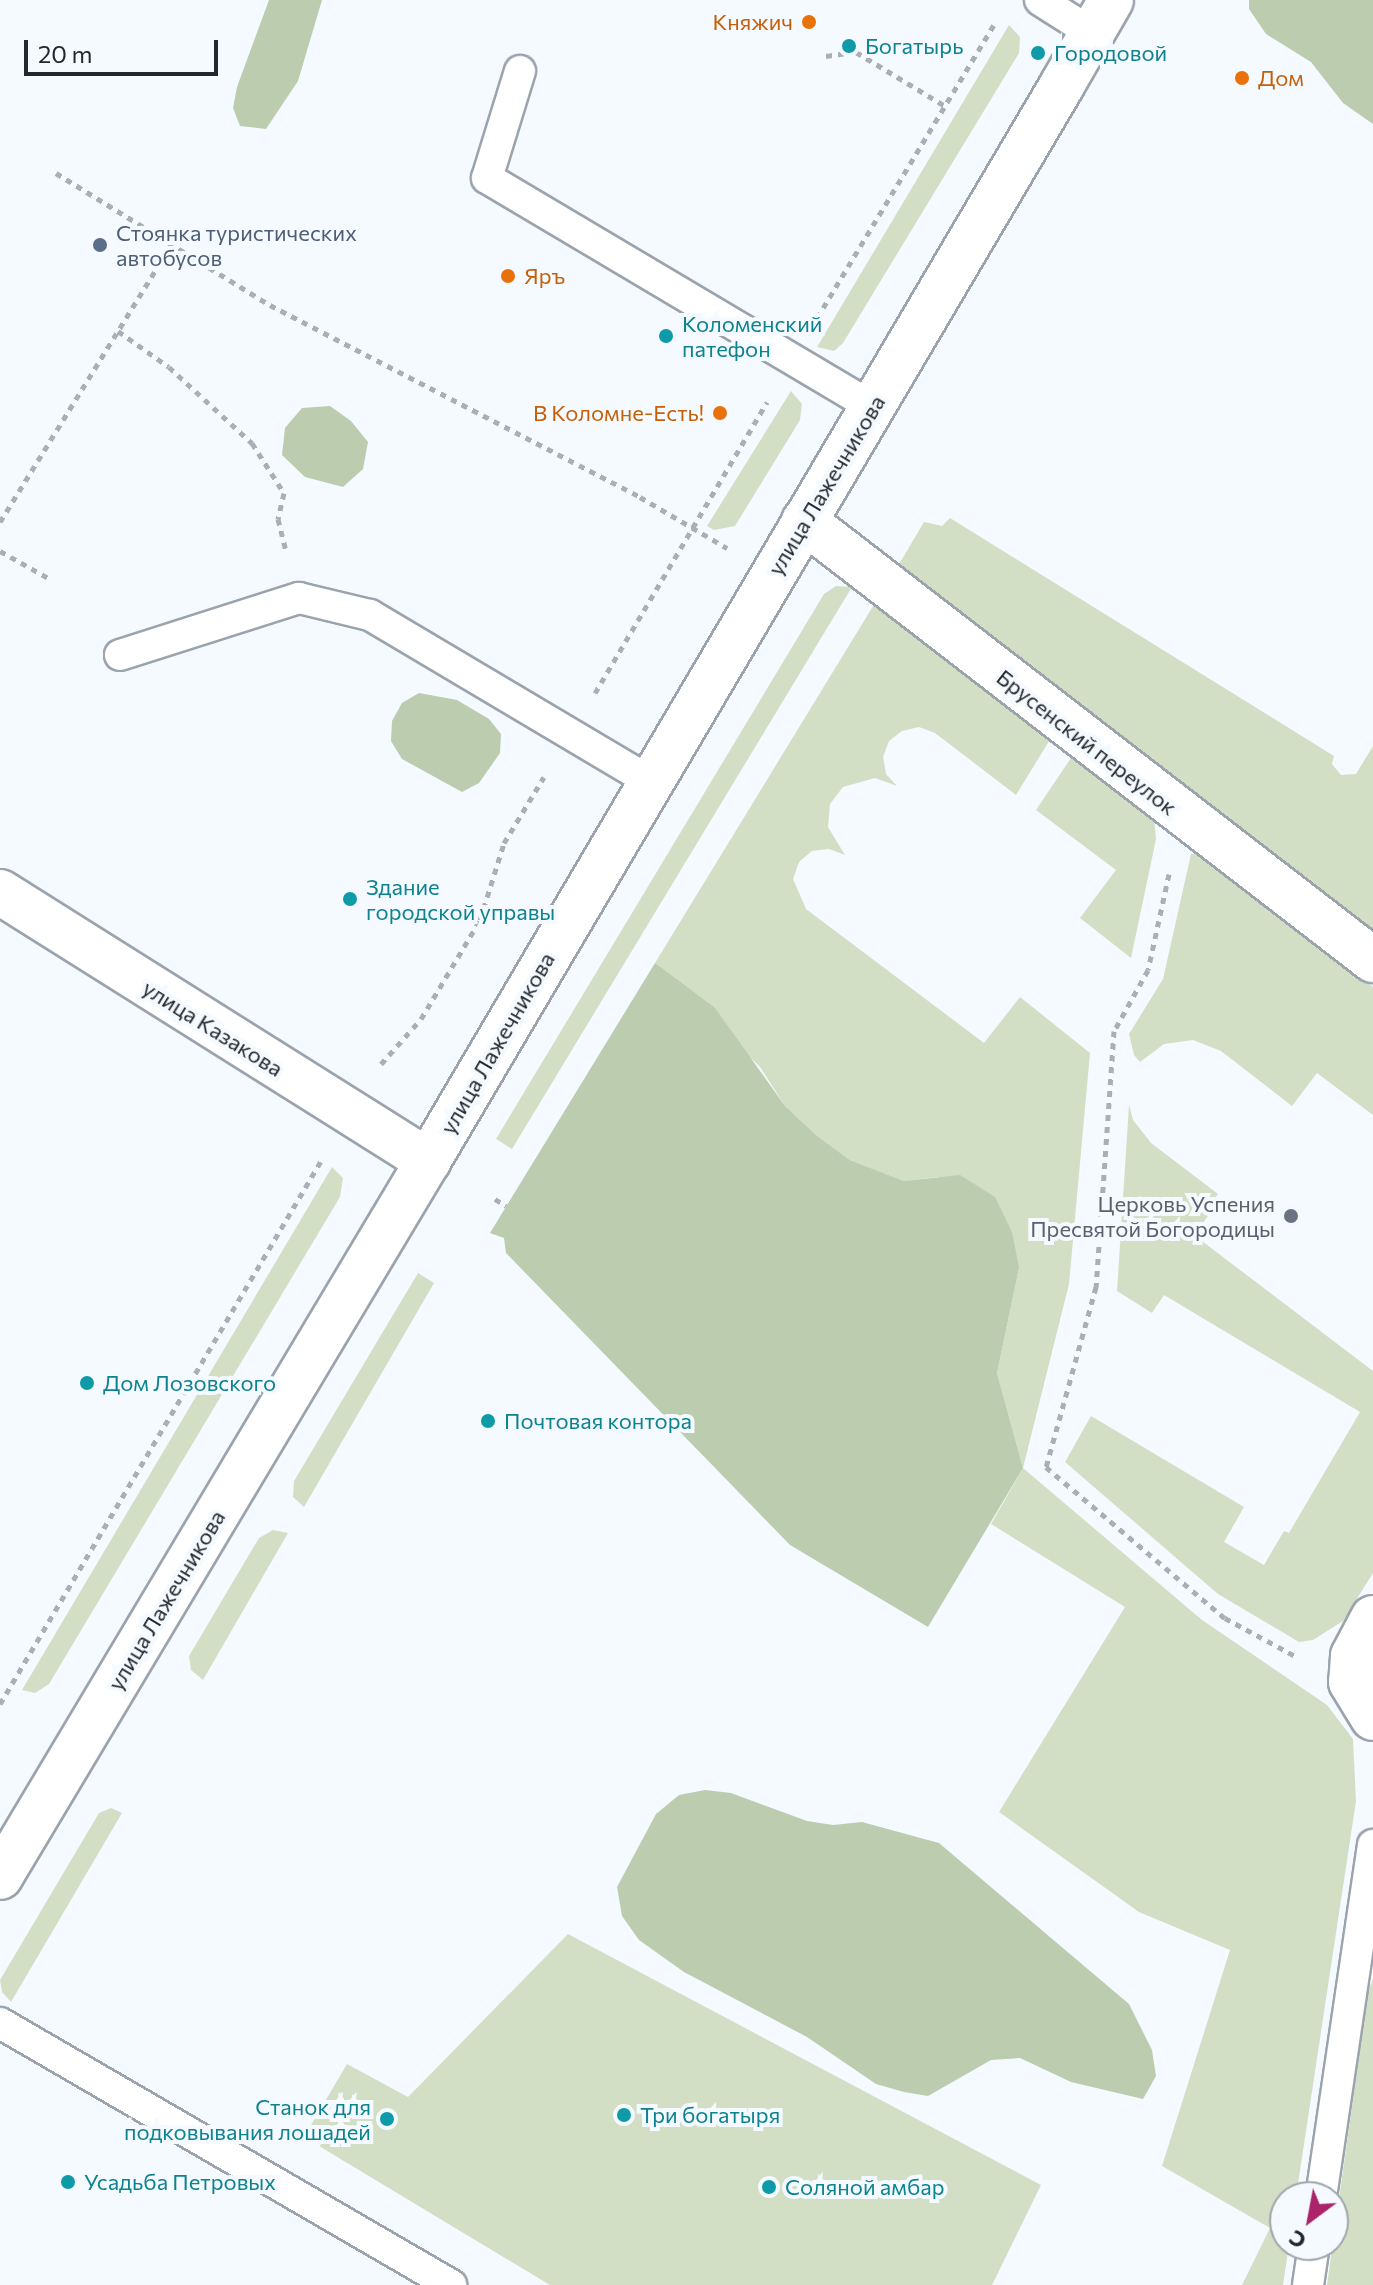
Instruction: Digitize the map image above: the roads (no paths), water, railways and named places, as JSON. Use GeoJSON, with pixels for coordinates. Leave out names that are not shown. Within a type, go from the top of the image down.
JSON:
{"type":"FeatureCollection","features":[{"type":"Feature","properties":{"kind":"street","name":"улица Лажечникова"},"geometry":{"type":"LineString","coordinates":[[0,1877],[428,1161],[1102,17]]}},
{"type":"Feature","properties":{"kind":"street","name":"Брусенский переулок"},"geometry":{"type":"LineString","coordinates":[[804,521],[1373,960]]}},
{"type":"Feature","properties":{"kind":"street","name":"улица Казакова"},"geometry":{"type":"LineString","coordinates":[[0,892],[428,1161]]}},
{"type":"Feature","properties":{"kind":"street"},"geometry":{"type":"LineString","coordinates":[[1362,1700],[1353,1656],[1373,1618]]}},
{"type":"Feature","properties":{"kind":"lane"},"geometry":{"type":"LineString","coordinates":[[1040,0],[1102,17]]}},
{"type":"Feature","properties":{"kind":"lane"},"geometry":{"type":"LineString","coordinates":[[520,71],[487,178],[872,407]]}},
{"type":"Feature","properties":{"kind":"lane"},"geometry":{"type":"LineString","coordinates":[[120,655],[299,598],[370,615],[651,782]]}},
{"type":"Feature","properties":{"kind":"lane"},"geometry":{"type":"LineString","coordinates":[[1324,2181],[1368,1908],[1373,1845]]}},
{"type":"Feature","properties":{"kind":"lane"},"geometry":{"type":"LineString","coordinates":[[0,2023],[451,2285]]}},
{"type":"Feature","properties":{"kind":"lane"},"geometry":{"type":"LineString","coordinates":[[1308,2285],[1312,2261]]}},
{"type":"Feature","properties":{"kind":"place","name":"Княжич"},"geometry":{"type":"Point","coordinates":[809,22]}},
{"type":"Feature","properties":{"kind":"place","name":"Богатырь"},"geometry":{"type":"Point","coordinates":[849,46]}},
{"type":"Feature","properties":{"kind":"place","name":"Городовой"},"geometry":{"type":"Point","coordinates":[1038,53]}},
{"type":"Feature","properties":{"kind":"place","name":"Дом"},"geometry":{"type":"Point","coordinates":[1242,78]}},
{"type":"Feature","properties":{"kind":"place","name":"Стоянка туристических автобусов"},"geometry":{"type":"Point","coordinates":[100,245]}},
{"type":"Feature","properties":{"kind":"place","name":"Яръ"},"geometry":{"type":"Point","coordinates":[508,276]}},
{"type":"Feature","properties":{"kind":"place","name":"Коломенский патефон"},"geometry":{"type":"Point","coordinates":[666,336]}},
{"type":"Feature","properties":{"kind":"place","name":"В Коломне-Есть!"},"geometry":{"type":"Point","coordinates":[720,413]}},
{"type":"Feature","properties":{"kind":"place","name":"Здание городской управы"},"geometry":{"type":"Point","coordinates":[350,899]}},
{"type":"Feature","properties":{"kind":"place","name":"Церковь Успения Пресвятой Богородицы"},"geometry":{"type":"Point","coordinates":[1291,1216]}},
{"type":"Feature","properties":{"kind":"place","name":"Дом Лозовского"},"geometry":{"type":"Point","coordinates":[87,1383]}},
{"type":"Feature","properties":{"kind":"place","name":"Почтовая контора"},"geometry":{"type":"Point","coordinates":[488,1421]}},
{"type":"Feature","properties":{"kind":"place","name":"Три богатыря"},"geometry":{"type":"Point","coordinates":[624,2115]}},
{"type":"Feature","properties":{"kind":"place","name":"Станок для подковывания лошадей"},"geometry":{"type":"Point","coordinates":[387,2119]}},
{"type":"Feature","properties":{"kind":"place","name":"Усадьба Петровых"},"geometry":{"type":"Point","coordinates":[68,2182]}},
{"type":"Feature","properties":{"kind":"place","name":"Соляной амбар"},"geometry":{"type":"Point","coordinates":[769,2187]}}]}
